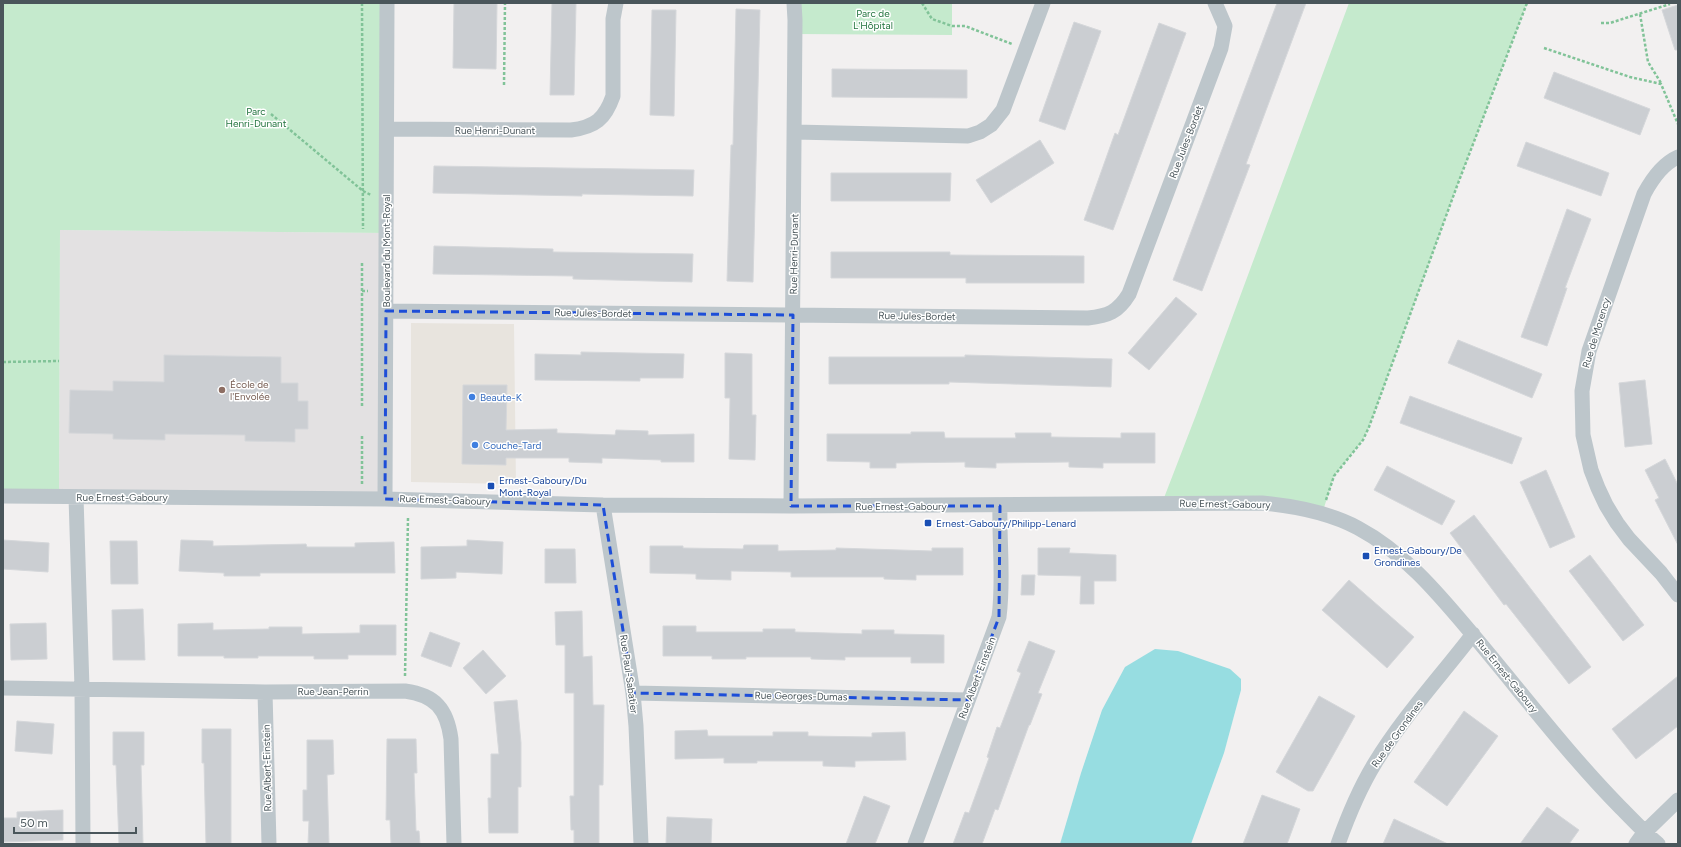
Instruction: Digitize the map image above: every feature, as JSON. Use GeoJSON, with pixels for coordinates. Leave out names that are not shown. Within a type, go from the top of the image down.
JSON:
{"type":"FeatureCollection","features":[{"type":"Feature","properties":{"kind":"street","name":"Boulevard du Mont-Royal"},"geometry":{"type":"LineString","coordinates":[[385,499],[387,3]]}},
{"type":"Feature","properties":{"kind":"street","name":"Rue Henri-Dunant"},"geometry":{"type":"LineString","coordinates":[[387,129],[571,130],[584,128],[594,124],[602,117],[613,96],[613,19],[616,3]]}},
{"type":"Feature","properties":{"kind":"street","name":"Rue Henri-Dunant"},"geometry":{"type":"LineString","coordinates":[[791,506],[795,132],[794,3]]}},
{"type":"Feature","properties":{"kind":"street"},"geometry":{"type":"LineString","coordinates":[[795,132],[968,136],[980,132],[991,125],[1003,110],[1043,3]]}},
{"type":"Feature","properties":{"kind":"street","name":"Rue Jules-Bordet"},"geometry":{"type":"LineString","coordinates":[[386,311],[1103,317],[1113,312],[1123,304],[1130,294],[1222,48],[1225,26],[1215,3]]}},
{"type":"Feature","properties":{"kind":"street","name":"Rue de Morency"},"geometry":{"type":"LineString","coordinates":[[1678,157],[1661,169],[1651,180],[1644,194],[1592,339],[1584,372],[1582,390],[1584,441],[1586,453],[1598,488],[1617,523],[1661,573],[1678,595]]}},
{"type":"Feature","properties":{"kind":"street","name":"Rue Ernest-Gaboury"},"geometry":{"type":"LineString","coordinates":[[3,496],[385,499],[603,505],[1000,506],[1262,503],[1303,509],[1322,514],[1357,527],[1395,553],[1430,584],[1602,789],[1640,838],[1658,844]]}},
{"type":"Feature","properties":{"kind":"street"},"geometry":{"type":"LineString","coordinates":[[76,497],[82,688],[83,844]]}},
{"type":"Feature","properties":{"kind":"street","name":"Rue Paul-Sabatier"},"geometry":{"type":"LineString","coordinates":[[603,505],[633,693],[636,726],[641,844]]}},
{"type":"Feature","properties":{"kind":"street","name":"Rue Albert-Einstein"},"geometry":{"type":"LineString","coordinates":[[915,844],[999,617],[1001,598],[999,532],[1000,506]]}},
{"type":"Feature","properties":{"kind":"street","name":"Rue de Grondines"},"geometry":{"type":"LineString","coordinates":[[1338,844],[1362,785],[1377,759],[1406,718],[1473,634]]}},
{"type":"Feature","properties":{"kind":"street","name":"Rue Jean-Perrin"},"geometry":{"type":"LineString","coordinates":[[3,688],[82,688],[265,692],[418,692],[428,697],[444,713],[449,724],[451,738],[454,844]]}},
{"type":"Feature","properties":{"kind":"street","name":"Rue Albert-Einstein"},"geometry":{"type":"LineString","coordinates":[[265,692],[269,844]]}},
{"type":"Feature","properties":{"kind":"street","name":"Rue Georges-Dumas"},"geometry":{"type":"LineString","coordinates":[[633,693],[968,700]]}},
{"type":"Feature","properties":{"kind":"street"},"geometry":{"type":"LineString","coordinates":[[1640,838],[1678,800]]}},
{"type":"Feature","properties":{"kind":"path"},"geometry":{"type":"LineString","coordinates":[[362,3],[363,229]]}},
{"type":"Feature","properties":{"kind":"path"},"geometry":{"type":"LineString","coordinates":[[504,3],[504,84]]}},
{"type":"Feature","properties":{"kind":"path"},"geometry":{"type":"LineString","coordinates":[[922,3],[932,19],[952,26],[965,26],[1025,49]]}},
{"type":"Feature","properties":{"kind":"path"},"geometry":{"type":"LineString","coordinates":[[1322,514],[1334,476],[1363,440],[1369,427],[1456,186],[1527,3]]}},
{"type":"Feature","properties":{"kind":"path"},"geometry":{"type":"LineString","coordinates":[[1601,23],[1610,23],[1670,4]]}},
{"type":"Feature","properties":{"kind":"path"},"geometry":{"type":"LineString","coordinates":[[1640,14],[1648,62],[1661,84],[1678,124]]}},
{"type":"Feature","properties":{"kind":"path"},"geometry":{"type":"LineString","coordinates":[[1544,48],[1630,77],[1661,84]]}},
{"type":"Feature","properties":{"kind":"path"},"geometry":{"type":"LineString","coordinates":[[271,114],[364,191],[386,202]]}},
{"type":"Feature","properties":{"kind":"path"},"geometry":{"type":"LineString","coordinates":[[362,262],[362,406]]}},
{"type":"Feature","properties":{"kind":"path"},"geometry":{"type":"LineString","coordinates":[[362,291],[368,291]]}},
{"type":"Feature","properties":{"kind":"path"},"geometry":{"type":"LineString","coordinates":[[3,362],[59,361]]}},
{"type":"Feature","properties":{"kind":"path"},"geometry":{"type":"LineString","coordinates":[[362,436],[362,484]]}},
{"type":"Feature","properties":{"kind":"path"},"geometry":{"type":"LineString","coordinates":[[405,691],[408,518]]}},
{"type":"Feature","properties":{"kind":"highlighted area"},"geometry":{"type":"Polygon","coordinates":[[[386,311],[793,315],[791,506],[1000,506],[999,617],[968,700],[633,693],[603,505],[385,499],[386,311]]]}},
{"type":"Feature","properties":{"kind":"shaded area","name":"École de l'Envolée"},"geometry":{"type":"Polygon","coordinates":[[[60,230],[386,233],[385,499],[59,496],[60,230]]]}},
{"type":"Feature","properties":{"kind":"shaded area"},"geometry":{"type":"Polygon","coordinates":[[[411,323],[514,324],[516,484],[411,482],[411,323]]]}},
{"type":"Feature","properties":{"kind":"green space","name":"Parc Henri-Dunant"},"geometry":{"type":"Polygon","coordinates":[[[3,3],[387,3],[386,233],[60,230],[59,496],[3,496],[3,3]]]}},
{"type":"Feature","properties":{"kind":"green space","name":"Parc de L'Hôpital"},"geometry":{"type":"Polygon","coordinates":[[[794,3],[952,3],[952,35],[795,34],[794,3]]]}},
{"type":"Feature","properties":{"kind":"green space"},"geometry":{"type":"Polygon","coordinates":[[[1349,3],[1527,3],[1457,186],[1369,427],[1363,440],[1334,476],[1322,514],[1162,503],[1196,415],[1349,3]]]}},
{"type":"Feature","properties":{"kind":"water"},"geometry":{"type":"Polygon","coordinates":[[[1155,649],[1178,651],[1230,669],[1241,679],[1241,690],[1224,753],[1191,844],[1060,844],[1102,710],[1125,667],[1155,649]]]}},
{"type":"Feature","properties":{"kind":"building"},"geometry":{"type":"Polygon","coordinates":[[[454,3],[497,3],[496,69],[453,68],[454,3]]]}},
{"type":"Feature","properties":{"kind":"building"},"geometry":{"type":"Polygon","coordinates":[[[552,3],[576,3],[574,95],[550,95],[552,3]]]}},
{"type":"Feature","properties":{"kind":"building"},"geometry":{"type":"Polygon","coordinates":[[[1277,3],[1306,3],[1246,164],[1250,165],[1202,291],[1173,280],[1277,3]]]}},
{"type":"Feature","properties":{"kind":"building"},"geometry":{"type":"Polygon","coordinates":[[[1678,5],[1678,50],[1675,50],[1662,10],[1678,5]]]}},
{"type":"Feature","properties":{"kind":"building"},"geometry":{"type":"Polygon","coordinates":[[[736,9],[760,10],[753,282],[727,281],[731,145],[733,145],[736,9]]]}},
{"type":"Feature","properties":{"kind":"building"},"geometry":{"type":"Polygon","coordinates":[[[652,10],[676,10],[674,116],[650,115],[652,10]]]}},
{"type":"Feature","properties":{"kind":"building"},"geometry":{"type":"Polygon","coordinates":[[[1074,22],[1101,31],[1065,130],[1039,121],[1074,22]]]}},
{"type":"Feature","properties":{"kind":"building"},"geometry":{"type":"Polygon","coordinates":[[[1159,23],[1186,33],[1113,230],[1084,220],[1115,133],[1118,135],[1159,23]]]}},
{"type":"Feature","properties":{"kind":"building"},"geometry":{"type":"Polygon","coordinates":[[[832,69],[967,70],[967,98],[832,97],[832,69]]]}},
{"type":"Feature","properties":{"kind":"building"},"geometry":{"type":"Polygon","coordinates":[[[1554,72],[1650,109],[1640,135],[1544,98],[1554,72]]]}},
{"type":"Feature","properties":{"kind":"building"},"geometry":{"type":"Polygon","coordinates":[[[1040,140],[1054,163],[991,203],[976,180],[1040,140]]]}},
{"type":"Feature","properties":{"kind":"building"},"geometry":{"type":"Polygon","coordinates":[[[1526,142],[1609,173],[1601,196],[1517,166],[1526,142]]]}},
{"type":"Feature","properties":{"kind":"building"},"geometry":{"type":"Polygon","coordinates":[[[434,166],[694,170],[693,196],[582,194],[582,196],[433,193],[434,166]]]}},
{"type":"Feature","properties":{"kind":"building"},"geometry":{"type":"Polygon","coordinates":[[[831,173],[951,173],[950,201],[831,201],[831,173]]]}},
{"type":"Feature","properties":{"kind":"building"},"geometry":{"type":"Polygon","coordinates":[[[1567,209],[1591,219],[1565,288],[1567,288],[1547,346],[1521,337],[1567,209]]]}},
{"type":"Feature","properties":{"kind":"building"},"geometry":{"type":"Polygon","coordinates":[[[434,246],[553,249],[553,252],[693,254],[692,282],[573,279],[573,276],[433,274],[434,246]]]}},
{"type":"Feature","properties":{"kind":"building"},"geometry":{"type":"Polygon","coordinates":[[[831,252],[950,252],[950,255],[1084,256],[1084,283],[966,283],[966,278],[831,278],[831,252]]]}},
{"type":"Feature","properties":{"kind":"building"},"geometry":{"type":"Polygon","coordinates":[[[1176,297],[1197,314],[1149,370],[1128,353],[1176,297]]]}},
{"type":"Feature","properties":{"kind":"building"},"geometry":{"type":"Polygon","coordinates":[[[1458,340],[1542,374],[1532,398],[1448,363],[1458,340]]]}},
{"type":"Feature","properties":{"kind":"building"},"geometry":{"type":"Polygon","coordinates":[[[581,352],[684,354],[683,378],[640,378],[640,381],[535,380],[535,354],[581,355],[581,352]]]}},
{"type":"Feature","properties":{"kind":"building"},"geometry":{"type":"Polygon","coordinates":[[[725,353],[752,354],[752,415],[756,415],[755,460],[729,459],[730,398],[725,398],[725,353]]]}},
{"type":"Feature","properties":{"kind":"building"},"geometry":{"type":"Polygon","coordinates":[[[164,355],[281,357],[281,383],[298,383],[298,401],[308,401],[308,429],[295,429],[295,442],[245,441],[245,435],[165,434],[165,440],[113,439],[113,434],[69,433],[70,390],[113,391],[113,381],[164,382],[164,355]]]}},
{"type":"Feature","properties":{"kind":"building"},"geometry":{"type":"Polygon","coordinates":[[[965,355],[1112,359],[1111,387],[949,382],[949,384],[829,384],[829,357],[965,357],[965,355]]]}},
{"type":"Feature","properties":{"kind":"building"},"geometry":{"type":"Polygon","coordinates":[[[1645,380],[1652,444],[1625,447],[1619,383],[1645,380]]]}},
{"type":"Feature","properties":{"kind":"building"},"geometry":{"type":"Polygon","coordinates":[[[463,385],[507,385],[506,430],[557,429],[557,433],[615,435],[616,430],[648,431],[648,435],[694,434],[694,462],[661,462],[661,460],[602,458],[602,463],[569,462],[569,458],[506,458],[506,465],[462,464],[463,385]]]}},
{"type":"Feature","properties":{"kind":"building"},"geometry":{"type":"Polygon","coordinates":[[[1410,396],[1522,438],[1512,464],[1400,423],[1410,396]]]}},
{"type":"Feature","properties":{"kind":"building"},"geometry":{"type":"Polygon","coordinates":[[[911,432],[944,432],[945,438],[1016,438],[1015,433],[1051,433],[1051,437],[1121,438],[1121,433],[1155,433],[1155,463],[1103,463],[1103,468],[1069,467],[1069,462],[996,463],[996,468],[965,467],[965,462],[896,463],[896,468],[870,468],[870,462],[827,461],[827,434],[911,434],[911,432]]]}},
{"type":"Feature","properties":{"kind":"building"},"geometry":{"type":"Polygon","coordinates":[[[1665,459],[1678,485],[1678,545],[1655,500],[1659,498],[1645,470],[1665,459]]]}},
{"type":"Feature","properties":{"kind":"building"},"geometry":{"type":"Polygon","coordinates":[[[1387,466],[1455,501],[1442,525],[1374,490],[1387,466]]]}},
{"type":"Feature","properties":{"kind":"building"},"geometry":{"type":"Polygon","coordinates":[[[1546,470],[1575,537],[1550,548],[1520,482],[1546,470]]]}},
{"type":"Feature","properties":{"kind":"building"},"geometry":{"type":"Polygon","coordinates":[[[1474,515],[1591,667],[1569,684],[1506,604],[1504,605],[1450,533],[1474,515]]]}},
{"type":"Feature","properties":{"kind":"building"},"geometry":{"type":"Polygon","coordinates":[[[3,540],[49,543],[48,572],[3,569],[3,540]]]}},
{"type":"Feature","properties":{"kind":"building"},"geometry":{"type":"Polygon","coordinates":[[[181,540],[213,541],[213,546],[306,544],[307,547],[355,547],[355,543],[394,542],[395,573],[260,573],[260,576],[224,576],[224,573],[179,571],[181,540]]]}},
{"type":"Feature","properties":{"kind":"building"},"geometry":{"type":"Polygon","coordinates":[[[467,540],[503,542],[502,574],[456,572],[456,578],[421,579],[421,547],[467,546],[467,540]]]}},
{"type":"Feature","properties":{"kind":"building"},"geometry":{"type":"Polygon","coordinates":[[[110,541],[137,541],[138,584],[111,584],[110,541]]]}},
{"type":"Feature","properties":{"kind":"building"},"geometry":{"type":"Polygon","coordinates":[[[744,545],[778,545],[778,551],[836,550],[836,548],[932,551],[932,548],[963,548],[963,575],[916,575],[916,580],[884,579],[884,577],[791,577],[791,572],[731,571],[731,580],[696,579],[696,574],[650,573],[650,546],[743,549],[744,545]]]}},
{"type":"Feature","properties":{"kind":"building"},"geometry":{"type":"Polygon","coordinates":[[[1038,548],[1070,548],[1069,553],[1116,555],[1116,581],[1094,581],[1094,604],[1080,604],[1081,576],[1038,575],[1038,548]]]}},
{"type":"Feature","properties":{"kind":"building"},"geometry":{"type":"Polygon","coordinates":[[[545,549],[575,549],[576,583],[545,583],[545,549]]]}},
{"type":"Feature","properties":{"kind":"building"},"geometry":{"type":"Polygon","coordinates":[[[1590,555],[1644,625],[1623,641],[1569,571],[1590,555]]]}},
{"type":"Feature","properties":{"kind":"building"},"geometry":{"type":"Polygon","coordinates":[[[1022,575],[1035,575],[1034,595],[1021,595],[1022,575]]]}},
{"type":"Feature","properties":{"kind":"building"},"geometry":{"type":"Polygon","coordinates":[[[1349,580],[1414,637],[1387,668],[1322,610],[1349,580]]]}},
{"type":"Feature","properties":{"kind":"building"},"geometry":{"type":"Polygon","coordinates":[[[143,609],[145,660],[113,660],[112,610],[143,609]]]}},
{"type":"Feature","properties":{"kind":"building"},"geometry":{"type":"Polygon","coordinates":[[[582,611],[583,657],[592,656],[593,705],[604,705],[603,785],[599,785],[599,844],[574,844],[574,830],[571,830],[570,796],[574,796],[574,693],[565,693],[565,645],[556,645],[555,612],[582,611]]]}},
{"type":"Feature","properties":{"kind":"building"},"geometry":{"type":"Polygon","coordinates":[[[46,623],[47,659],[11,660],[10,624],[46,623]]]}},
{"type":"Feature","properties":{"kind":"building"},"geometry":{"type":"Polygon","coordinates":[[[213,623],[213,630],[302,627],[302,634],[360,633],[360,625],[396,625],[396,655],[348,655],[348,659],[314,659],[314,656],[258,656],[258,658],[224,658],[224,656],[178,656],[178,624],[213,623]]]}},
{"type":"Feature","properties":{"kind":"building"},"geometry":{"type":"Polygon","coordinates":[[[663,626],[696,626],[696,632],[763,632],[763,629],[795,629],[795,632],[862,634],[862,630],[894,630],[894,634],[944,635],[944,663],[911,663],[911,657],[845,657],[845,660],[811,659],[811,657],[746,657],[746,659],[712,659],[712,656],[663,656],[663,626]]]}},
{"type":"Feature","properties":{"kind":"building"},"geometry":{"type":"Polygon","coordinates":[[[430,632],[460,643],[451,667],[421,656],[430,632]]]}},
{"type":"Feature","properties":{"kind":"building"},"geometry":{"type":"Polygon","coordinates":[[[1029,641],[1055,651],[1038,693],[1042,694],[998,810],[995,809],[982,844],[953,844],[965,812],[969,813],[989,758],[987,757],[997,727],[1000,728],[1021,673],[1017,671],[1029,641]]]}},
{"type":"Feature","properties":{"kind":"building"},"geometry":{"type":"Polygon","coordinates":[[[483,650],[506,676],[486,694],[463,668],[483,650]]]}},
{"type":"Feature","properties":{"kind":"building"},"geometry":{"type":"Polygon","coordinates":[[[1678,676],[1678,726],[1636,759],[1612,729],[1678,676]]]}},
{"type":"Feature","properties":{"kind":"building"},"geometry":{"type":"Polygon","coordinates":[[[1319,696],[1355,716],[1313,791],[1308,791],[1276,772],[1319,696]]]}},
{"type":"Feature","properties":{"kind":"building"},"geometry":{"type":"Polygon","coordinates":[[[517,700],[521,743],[521,787],[518,787],[518,833],[489,833],[488,798],[491,798],[491,754],[499,754],[494,702],[517,700]]]}},
{"type":"Feature","properties":{"kind":"building"},"geometry":{"type":"Polygon","coordinates":[[[1464,711],[1498,736],[1447,806],[1414,782],[1464,711]]]}},
{"type":"Feature","properties":{"kind":"building"},"geometry":{"type":"Polygon","coordinates":[[[17,721],[54,724],[52,754],[15,751],[17,721]]]}},
{"type":"Feature","properties":{"kind":"building"},"geometry":{"type":"Polygon","coordinates":[[[202,729],[231,729],[231,844],[206,844],[202,729]]]}},
{"type":"Feature","properties":{"kind":"building"},"geometry":{"type":"Polygon","coordinates":[[[707,730],[708,736],[773,736],[773,732],[808,732],[808,736],[872,737],[872,733],[905,732],[906,760],[855,761],[855,767],[823,766],[823,761],[757,761],[757,763],[724,763],[724,758],[675,759],[675,731],[707,730]]]}},
{"type":"Feature","properties":{"kind":"building"},"geometry":{"type":"Polygon","coordinates":[[[113,732],[144,732],[144,765],[141,765],[143,844],[119,844],[116,765],[113,765],[113,732]]]}},
{"type":"Feature","properties":{"kind":"building"},"geometry":{"type":"Polygon","coordinates":[[[387,739],[416,739],[417,773],[414,773],[416,831],[419,831],[420,844],[391,844],[390,820],[386,820],[387,739]]]}},
{"type":"Feature","properties":{"kind":"building"},"geometry":{"type":"Polygon","coordinates":[[[307,740],[333,740],[334,774],[327,775],[329,844],[308,844],[309,821],[303,821],[303,790],[307,790],[307,740]]]}},
{"type":"Feature","properties":{"kind":"building"},"geometry":{"type":"Polygon","coordinates":[[[1262,795],[1300,809],[1287,844],[1243,844],[1262,795]]]}},
{"type":"Feature","properties":{"kind":"building"},"geometry":{"type":"Polygon","coordinates":[[[864,796],[890,806],[875,844],[846,844],[864,796]]]}},
{"type":"Feature","properties":{"kind":"building"},"geometry":{"type":"Polygon","coordinates":[[[1547,807],[1579,830],[1569,844],[1520,844],[1547,807]]]}},
{"type":"Feature","properties":{"kind":"building"},"geometry":{"type":"Polygon","coordinates":[[[63,810],[63,840],[3,842],[3,818],[17,818],[17,812],[63,810]]]}},
{"type":"Feature","properties":{"kind":"building"},"geometry":{"type":"Polygon","coordinates":[[[667,817],[712,819],[711,844],[666,844],[667,817]]]}},
{"type":"Feature","properties":{"kind":"building"},"geometry":{"type":"Polygon","coordinates":[[[1394,819],[1448,844],[1383,844],[1394,819]]]}},
{"type":"Feature","properties":{"kind":"place","name":"École de l'Envolée"},"geometry":{"type":"Point","coordinates":[222,390]}},
{"type":"Feature","properties":{"kind":"place","name":"Beaute-K"},"geometry":{"type":"Point","coordinates":[472,397]}},
{"type":"Feature","properties":{"kind":"place","name":"Couche-Tard"},"geometry":{"type":"Point","coordinates":[475,445]}},
{"type":"Feature","properties":{"kind":"place","name":"Ernest-Gaboury/Du Mont-Royal"},"geometry":{"type":"Point","coordinates":[491,486]}},
{"type":"Feature","properties":{"kind":"place","name":"Ernest-Gaboury/Philipp-Lenard"},"geometry":{"type":"Point","coordinates":[928,523]}},
{"type":"Feature","properties":{"kind":"place","name":"Ernest-Gaboury/De Grondines"},"geometry":{"type":"Point","coordinates":[1366,556]}}]}
